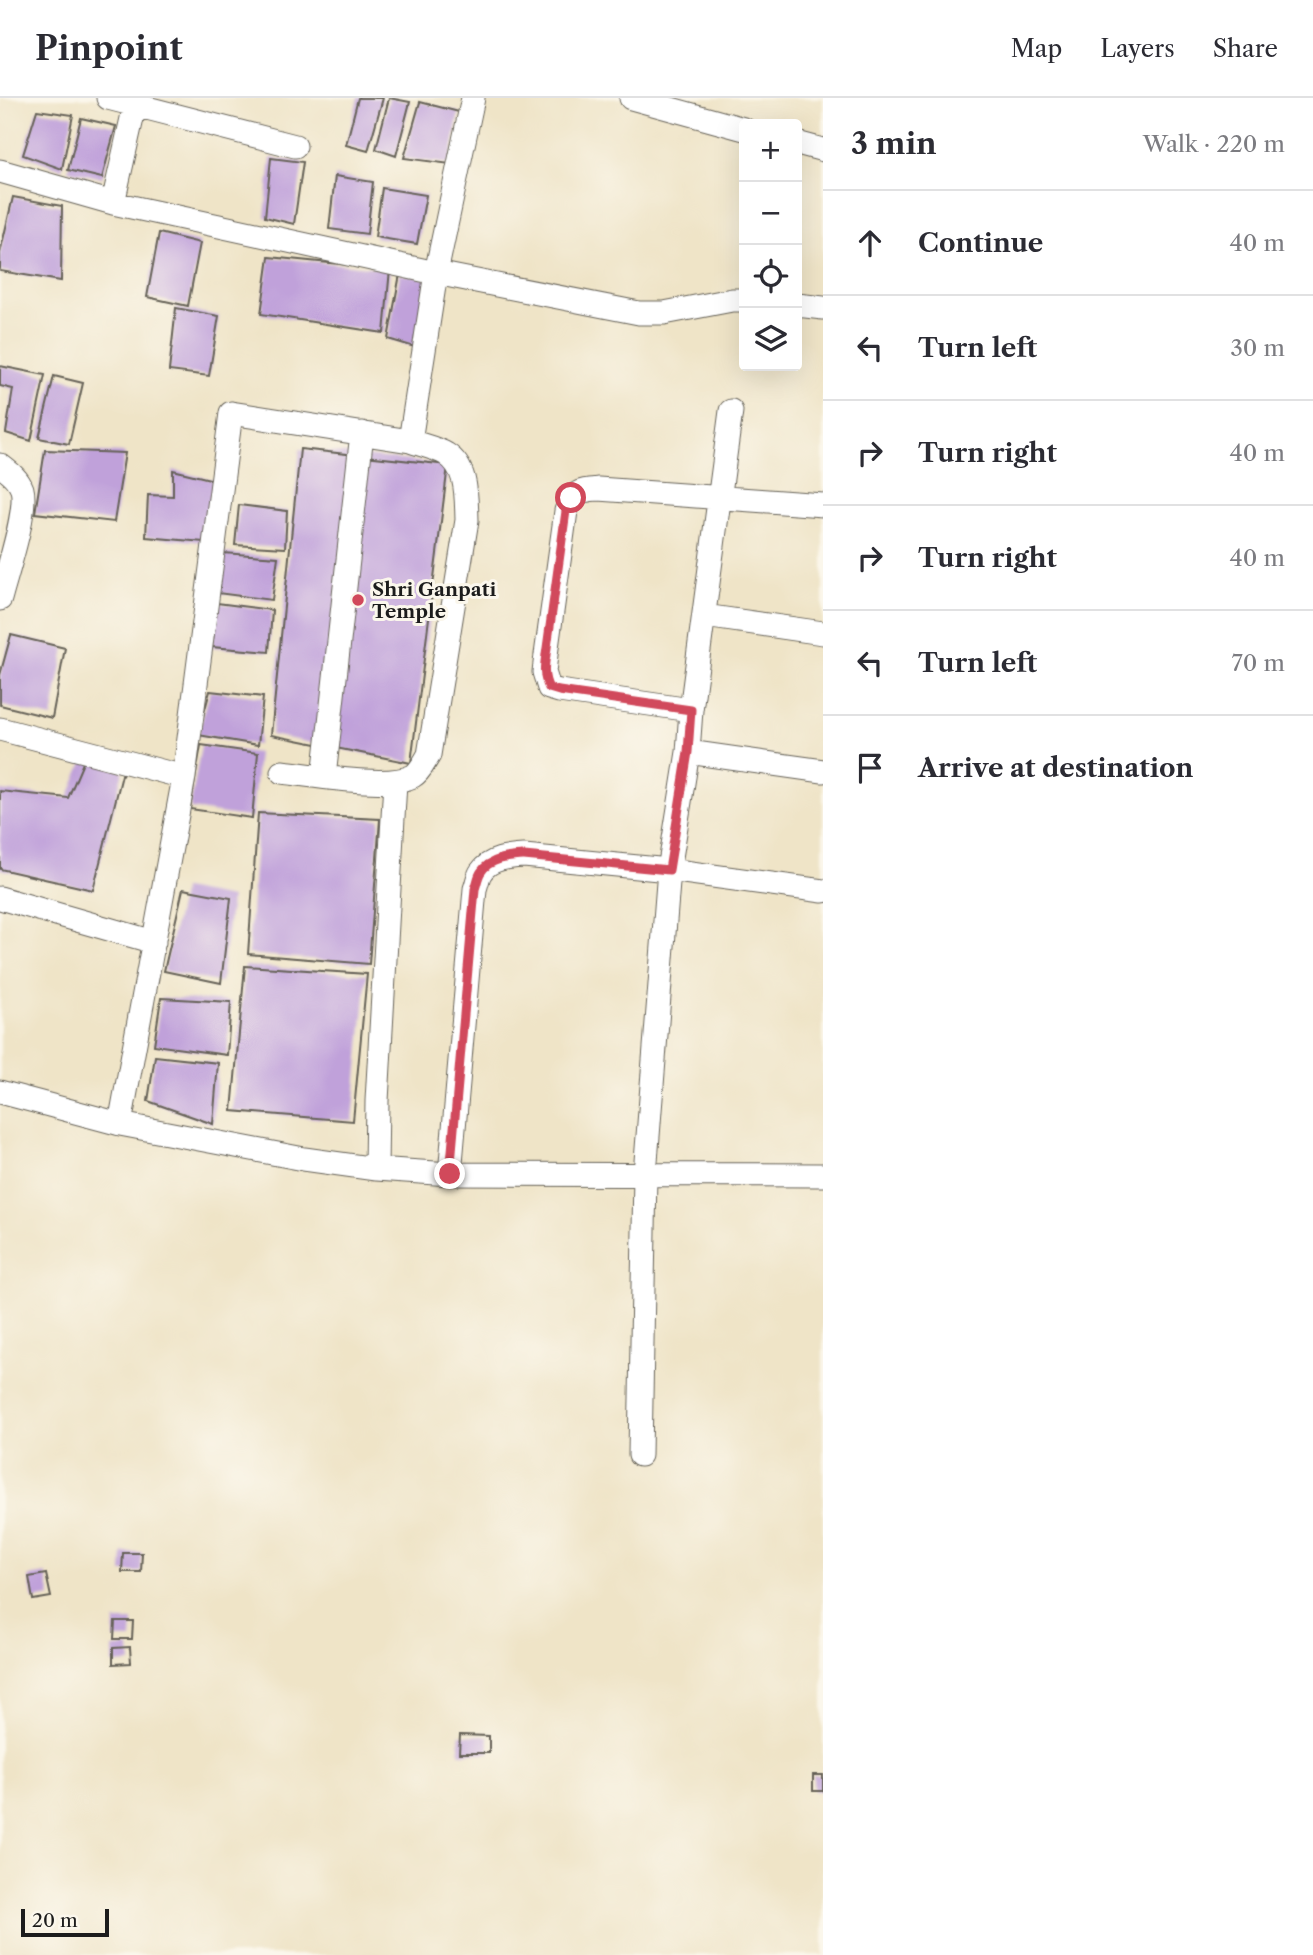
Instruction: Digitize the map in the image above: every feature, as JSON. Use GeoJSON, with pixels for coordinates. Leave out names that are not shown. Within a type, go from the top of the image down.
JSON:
{"type":"FeatureCollection","features":[{"type":"Feature","properties":{"kind":"street"},"geometry":{"type":"LineString","coordinates":[[108,98],[295,146]]}},
{"type":"Feature","properties":{"kind":"street"},"geometry":{"type":"LineString","coordinates":[[410,441],[436,273],[473,98]]}},
{"type":"Feature","properties":{"kind":"street"},"geometry":{"type":"LineString","coordinates":[[631,98],[739,128]]}},
{"type":"Feature","properties":{"kind":"street"},"geometry":{"type":"LineString","coordinates":[[113,203],[135,105]]}},
{"type":"Feature","properties":{"kind":"street"},"geometry":{"type":"LineString","coordinates":[[802,144],[823,150]]}},
{"type":"Feature","properties":{"kind":"street"},"geometry":{"type":"LineString","coordinates":[[0,171],[113,203],[436,273],[639,313],[664,313],[739,300]]}},
{"type":"Feature","properties":{"kind":"street"},"geometry":{"type":"LineString","coordinates":[[802,306],[823,308]]}},
{"type":"Feature","properties":{"kind":"street"},"geometry":{"type":"LineString","coordinates":[[640,1455],[645,1174],[669,870],[688,752],[691,710],[731,411]]}},
{"type":"Feature","properties":{"kind":"street"},"geometry":{"type":"LineString","coordinates":[[120,1124],[184,777],[231,413],[410,441],[446,454],[459,466],[466,488],[467,520],[429,755],[416,775],[395,782],[282,772]]}},
{"type":"Feature","properties":{"kind":"street"},"geometry":{"type":"LineString","coordinates":[[324,777],[362,433]]}},
{"type":"Feature","properties":{"kind":"street"},"geometry":{"type":"LineString","coordinates":[[0,465],[14,475],[22,489],[23,507],[0,599]]}},
{"type":"Feature","properties":{"kind":"street"},"geometry":{"type":"LineString","coordinates":[[691,710],[549,688],[544,672],[566,511],[571,498],[579,491],[598,489],[823,505]]}},
{"type":"Feature","properties":{"kind":"street"},"geometry":{"type":"LineString","coordinates":[[704,616],[823,633]]}},
{"type":"Feature","properties":{"kind":"street"},"geometry":{"type":"LineString","coordinates":[[0,729],[184,777]]}},
{"type":"Feature","properties":{"kind":"street"},"geometry":{"type":"LineString","coordinates":[[688,752],[823,771]]}},
{"type":"Feature","properties":{"kind":"street"},"geometry":{"type":"LineString","coordinates":[[376,1169],[377,1101],[395,782]]}},
{"type":"Feature","properties":{"kind":"street"},"geometry":{"type":"LineString","coordinates":[[450,1174],[475,889],[481,872],[489,864],[504,857],[524,856],[669,870],[823,891]]}},
{"type":"Feature","properties":{"kind":"street"},"geometry":{"type":"LineString","coordinates":[[0,898],[154,942]]}},
{"type":"Feature","properties":{"kind":"street"},"geometry":{"type":"LineString","coordinates":[[0,1092],[120,1124],[304,1159],[376,1169],[450,1174],[823,1175]]}},
{"type":"Feature","properties":{"kind":"building"},"geometry":{"type":"Polygon","coordinates":[[[358,98],[383,98],[368,151],[346,145],[358,98]]]}},
{"type":"Feature","properties":{"kind":"building"},"geometry":{"type":"Polygon","coordinates":[[[389,98],[410,102],[396,156],[376,149],[389,98]]]}},
{"type":"Feature","properties":{"kind":"building"},"geometry":{"type":"Polygon","coordinates":[[[420,102],[459,112],[450,164],[404,158],[420,102]]]}},
{"type":"Feature","properties":{"kind":"building"},"geometry":{"type":"Polygon","coordinates":[[[37,110],[73,115],[62,169],[23,155],[37,110]]]}},
{"type":"Feature","properties":{"kind":"building"},"geometry":{"type":"Polygon","coordinates":[[[81,118],[116,126],[102,178],[68,170],[81,118]]]}},
{"type":"Feature","properties":{"kind":"building"},"geometry":{"type":"Polygon","coordinates":[[[271,158],[303,162],[294,224],[265,217],[271,158]]]}},
{"type":"Feature","properties":{"kind":"building"},"geometry":{"type":"Polygon","coordinates":[[[335,176],[373,182],[367,234],[329,229],[335,176]]]}},
{"type":"Feature","properties":{"kind":"building"},"geometry":{"type":"Polygon","coordinates":[[[382,188],[426,195],[417,244],[375,237],[382,188]]]}},
{"type":"Feature","properties":{"kind":"building"},"geometry":{"type":"Polygon","coordinates":[[[13,197],[62,206],[61,281],[0,271],[0,253],[13,197]]]}},
{"type":"Feature","properties":{"kind":"building"},"geometry":{"type":"Polygon","coordinates":[[[159,233],[200,243],[188,306],[147,297],[159,233]]]}},
{"type":"Feature","properties":{"kind":"building"},"geometry":{"type":"Polygon","coordinates":[[[269,257],[390,269],[384,333],[261,314],[269,257]]]}},
{"type":"Feature","properties":{"kind":"building"},"geometry":{"type":"Polygon","coordinates":[[[400,274],[429,279],[418,348],[388,339],[400,274]]]}},
{"type":"Feature","properties":{"kind":"building"},"geometry":{"type":"Polygon","coordinates":[[[176,308],[219,316],[209,376],[169,371],[176,308]]]}},
{"type":"Feature","properties":{"kind":"building"},"geometry":{"type":"Polygon","coordinates":[[[0,366],[45,375],[31,441],[6,433],[13,389],[0,386],[0,366]]]}},
{"type":"Feature","properties":{"kind":"building"},"geometry":{"type":"Polygon","coordinates":[[[54,376],[83,383],[69,444],[39,438],[54,376]]]}},
{"type":"Feature","properties":{"kind":"building","name":"Shri Ganpati Temple"},"geometry":{"type":"Polygon","coordinates":[[[300,449],[448,465],[411,763],[271,735],[300,449]]]}},
{"type":"Feature","properties":{"kind":"building"},"geometry":{"type":"Polygon","coordinates":[[[45,450],[125,453],[114,522],[35,513],[45,450]]]}},
{"type":"Feature","properties":{"kind":"building"},"geometry":{"type":"Polygon","coordinates":[[[173,470],[214,480],[204,542],[146,537],[148,495],[173,496],[173,470]]]}},
{"type":"Feature","properties":{"kind":"building"},"geometry":{"type":"Polygon","coordinates":[[[239,505],[287,511],[285,548],[235,545],[239,505]]]}},
{"type":"Feature","properties":{"kind":"building"},"geometry":{"type":"Polygon","coordinates":[[[223,553],[278,557],[272,600],[217,593],[223,553]]]}},
{"type":"Feature","properties":{"kind":"building"},"geometry":{"type":"Polygon","coordinates":[[[217,603],[272,610],[269,652],[212,647],[217,603]]]}},
{"type":"Feature","properties":{"kind":"building"},"geometry":{"type":"Polygon","coordinates":[[[11,635],[65,648],[52,718],[0,705],[0,675],[11,635]]]}},
{"type":"Feature","properties":{"kind":"building"},"geometry":{"type":"Polygon","coordinates":[[[210,691],[263,697],[258,745],[198,735],[210,691]]]}},
{"type":"Feature","properties":{"kind":"building"},"geometry":{"type":"Polygon","coordinates":[[[201,745],[258,753],[252,818],[190,809],[201,745]]]}},
{"type":"Feature","properties":{"kind":"building"},"geometry":{"type":"Polygon","coordinates":[[[85,758],[123,771],[93,890],[0,869],[0,791],[68,798],[85,758]]]}},
{"type":"Feature","properties":{"kind":"building"},"geometry":{"type":"Polygon","coordinates":[[[258,813],[380,819],[369,964],[248,954],[258,813]]]}},
{"type":"Feature","properties":{"kind":"building"},"geometry":{"type":"Polygon","coordinates":[[[183,889],[231,898],[221,983],[164,971],[183,889]]]}},
{"type":"Feature","properties":{"kind":"building"},"geometry":{"type":"Polygon","coordinates":[[[245,966],[367,974],[353,1121],[232,1111],[245,966]]]}},
{"type":"Feature","properties":{"kind":"building"},"geometry":{"type":"Polygon","coordinates":[[[161,998],[231,1002],[227,1055],[154,1045],[161,998]]]}},
{"type":"Feature","properties":{"kind":"building"},"geometry":{"type":"Polygon","coordinates":[[[155,1056],[218,1063],[213,1124],[148,1101],[155,1056]]]}},
{"type":"Feature","properties":{"kind":"building"},"geometry":{"type":"Polygon","coordinates":[[[123,1553],[142,1553],[141,1572],[122,1572],[123,1553]]]}},
{"type":"Feature","properties":{"kind":"building"},"geometry":{"type":"Polygon","coordinates":[[[46,1574],[51,1597],[33,1600],[29,1577],[46,1574]]]}},
{"type":"Feature","properties":{"kind":"building"},"geometry":{"type":"Polygon","coordinates":[[[115,1621],[133,1621],[132,1639],[114,1639],[115,1621]]]}},
{"type":"Feature","properties":{"kind":"building"},"geometry":{"type":"Polygon","coordinates":[[[130,1647],[131,1663],[113,1664],[113,1648],[130,1647]]]}},
{"type":"Feature","properties":{"kind":"building"},"geometry":{"type":"Polygon","coordinates":[[[460,1735],[489,1736],[489,1753],[459,1753],[460,1735]]]}},
{"type":"Feature","properties":{"kind":"building"},"geometry":{"type":"Polygon","coordinates":[[[813,1775],[823,1775],[823,1791],[813,1791],[813,1775]]]}},
{"type":"Feature","properties":{"kind":"place","name":"Shri Ganpati Temple"},"geometry":{"type":"Point","coordinates":[358,600]}},
{"type":"Feature","properties":{"kind":"route"},"geometry":{"type":"LineString","coordinates":[[450,1174],[475,889],[481,872],[489,864],[504,857],[524,856],[669,870],[688,752],[691,710],[559,691],[549,688],[546,682],[546,655],[566,511],[571,498]]}}]}
